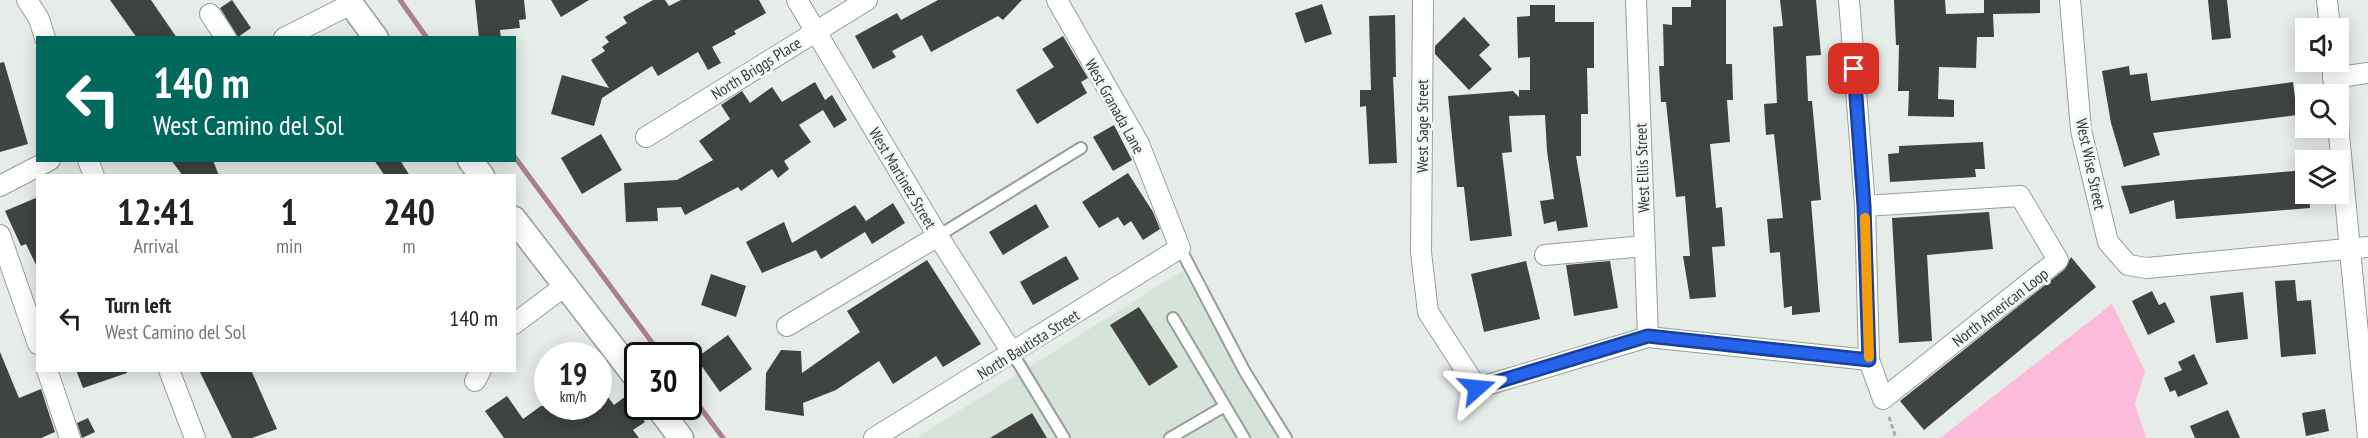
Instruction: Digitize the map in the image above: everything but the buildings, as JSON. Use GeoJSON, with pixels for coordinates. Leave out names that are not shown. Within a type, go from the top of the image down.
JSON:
{"type":"FeatureCollection","features":[{"type":"Feature","properties":{"kind":"street"},"geometry":{"type":"LineString","coordinates":[[27,0],[39,19],[44,36]]}},
{"type":"Feature","properties":{"kind":"street","name":"West Martinez Street"},"geometry":{"type":"LineString","coordinates":[[797,0],[938,236],[1013,354]]}},
{"type":"Feature","properties":{"kind":"street","name":"North Briggs Place"},"geometry":{"type":"LineString","coordinates":[[646,136],[867,0]]}},
{"type":"Feature","properties":{"kind":"street","name":"West Granada Lane"},"geometry":{"type":"LineString","coordinates":[[1057,0],[1139,144],[1180,248]]}},
{"type":"Feature","properties":{"kind":"street","name":"West Sage Street"},"geometry":{"type":"LineString","coordinates":[[1422,0],[1421,252],[1428,312],[1477,388],[1648,336]]}},
{"type":"Feature","properties":{"kind":"street","name":"West Ellis Street"},"geometry":{"type":"LineString","coordinates":[[1636,0],[1648,336]]}},
{"type":"Feature","properties":{"kind":"street"},"geometry":{"type":"LineString","coordinates":[[1648,336],[1869,360],[1864,206],[1849,0]]}},
{"type":"Feature","properties":{"kind":"street","name":"West Wise Street"},"geometry":{"type":"LineString","coordinates":[[2070,0],[2081,130],[2108,242],[2128,265],[2147,268],[2360,248]]}},
{"type":"Feature","properties":{"kind":"street"},"geometry":{"type":"LineString","coordinates":[[2327,0],[2329,18]]}},
{"type":"Feature","properties":{"kind":"street"},"geometry":{"type":"LineString","coordinates":[[288,36],[349,2],[374,36]]}},
{"type":"Feature","properties":{"kind":"street"},"geometry":{"type":"LineString","coordinates":[[210,14],[225,36]]}},
{"type":"Feature","properties":{"kind":"street"},"geometry":{"type":"LineString","coordinates":[[2334,78],[2368,73]]}},
{"type":"Feature","properties":{"kind":"street"},"geometry":{"type":"LineString","coordinates":[[2340,138],[2360,248],[2368,438]]}},
{"type":"Feature","properties":{"kind":"street"},"geometry":{"type":"LineString","coordinates":[[0,186],[46,162]]}},
{"type":"Feature","properties":{"kind":"street","name":"North American Loop"},"geometry":{"type":"LineString","coordinates":[[1864,206],[2020,196],[2058,260],[1883,399],[1869,360]]}},
{"type":"Feature","properties":{"kind":"street"},"geometry":{"type":"LineString","coordinates":[[516,222],[624,362]]}},
{"type":"Feature","properties":{"kind":"street"},"geometry":{"type":"LineString","coordinates":[[0,235],[36,338]]}},
{"type":"Feature","properties":{"kind":"street"},"geometry":{"type":"LineString","coordinates":[[787,326],[938,236]]}},
{"type":"Feature","properties":{"kind":"street"},"geometry":{"type":"LineString","coordinates":[[1545,255],[1645,246]]}},
{"type":"Feature","properties":{"kind":"street","name":"North Bautista Street"},"geometry":{"type":"LineString","coordinates":[[874,438],[1013,354],[1180,248]]}},
{"type":"Feature","properties":{"kind":"street"},"geometry":{"type":"LineString","coordinates":[[516,322],[566,285]]}},
{"type":"Feature","properties":{"kind":"street"},"geometry":{"type":"LineString","coordinates":[[48,372],[70,438]]}},
{"type":"Feature","properties":{"kind":"street"},"geometry":{"type":"LineString","coordinates":[[170,372],[195,438]]}},
{"type":"Feature","properties":{"kind":"street"},"geometry":{"type":"LineString","coordinates":[[668,420],[681,438]]}},
{"type":"Feature","properties":{"kind":"lane"},"geometry":{"type":"LineString","coordinates":[[938,236],[1081,148]]}},
{"type":"Feature","properties":{"kind":"lane"},"geometry":{"type":"LineString","coordinates":[[1180,248],[1245,372],[1286,438]]}},
{"type":"Feature","properties":{"kind":"lane"},"geometry":{"type":"LineString","coordinates":[[1173,318],[1244,438]]}},
{"type":"Feature","properties":{"kind":"lane"},"geometry":{"type":"LineString","coordinates":[[1013,354],[1064,438]]}},
{"type":"Feature","properties":{"kind":"lane"},"geometry":{"type":"LineString","coordinates":[[1170,438],[1225,406]]}},
{"type":"Feature","properties":{"kind":"shaded area"},"geometry":{"type":"Polygon","coordinates":[[[1182,271],[1285,438],[916,438],[1182,271]]]}},
{"type":"Feature","properties":{"kind":"shaded area"},"geometry":{"type":"Polygon","coordinates":[[[2112,304],[2145,371],[2135,404],[2146,438],[1940,438],[2112,304]]]}},
{"type":"Feature","properties":{"kind":"waterway"},"geometry":{"type":"LineString","coordinates":[[400,0],[426,36]]}},
{"type":"Feature","properties":{"kind":"waterway"},"geometry":{"type":"LineString","coordinates":[[516,159],[652,342]]}},
{"type":"Feature","properties":{"kind":"waterway"},"geometry":{"type":"LineString","coordinates":[[702,410],[723,438]]}},
{"type":"Feature","properties":{"kind":"slow traffic"},"geometry":{"type":"LineString","coordinates":[[1865,218],[1869,357]]}},
{"type":"Feature","properties":{"kind":"route"},"geometry":{"type":"LineString","coordinates":[[1477,388],[1530,370],[1648,336],[1869,360],[1864,206],[1854,69]]}}]}
